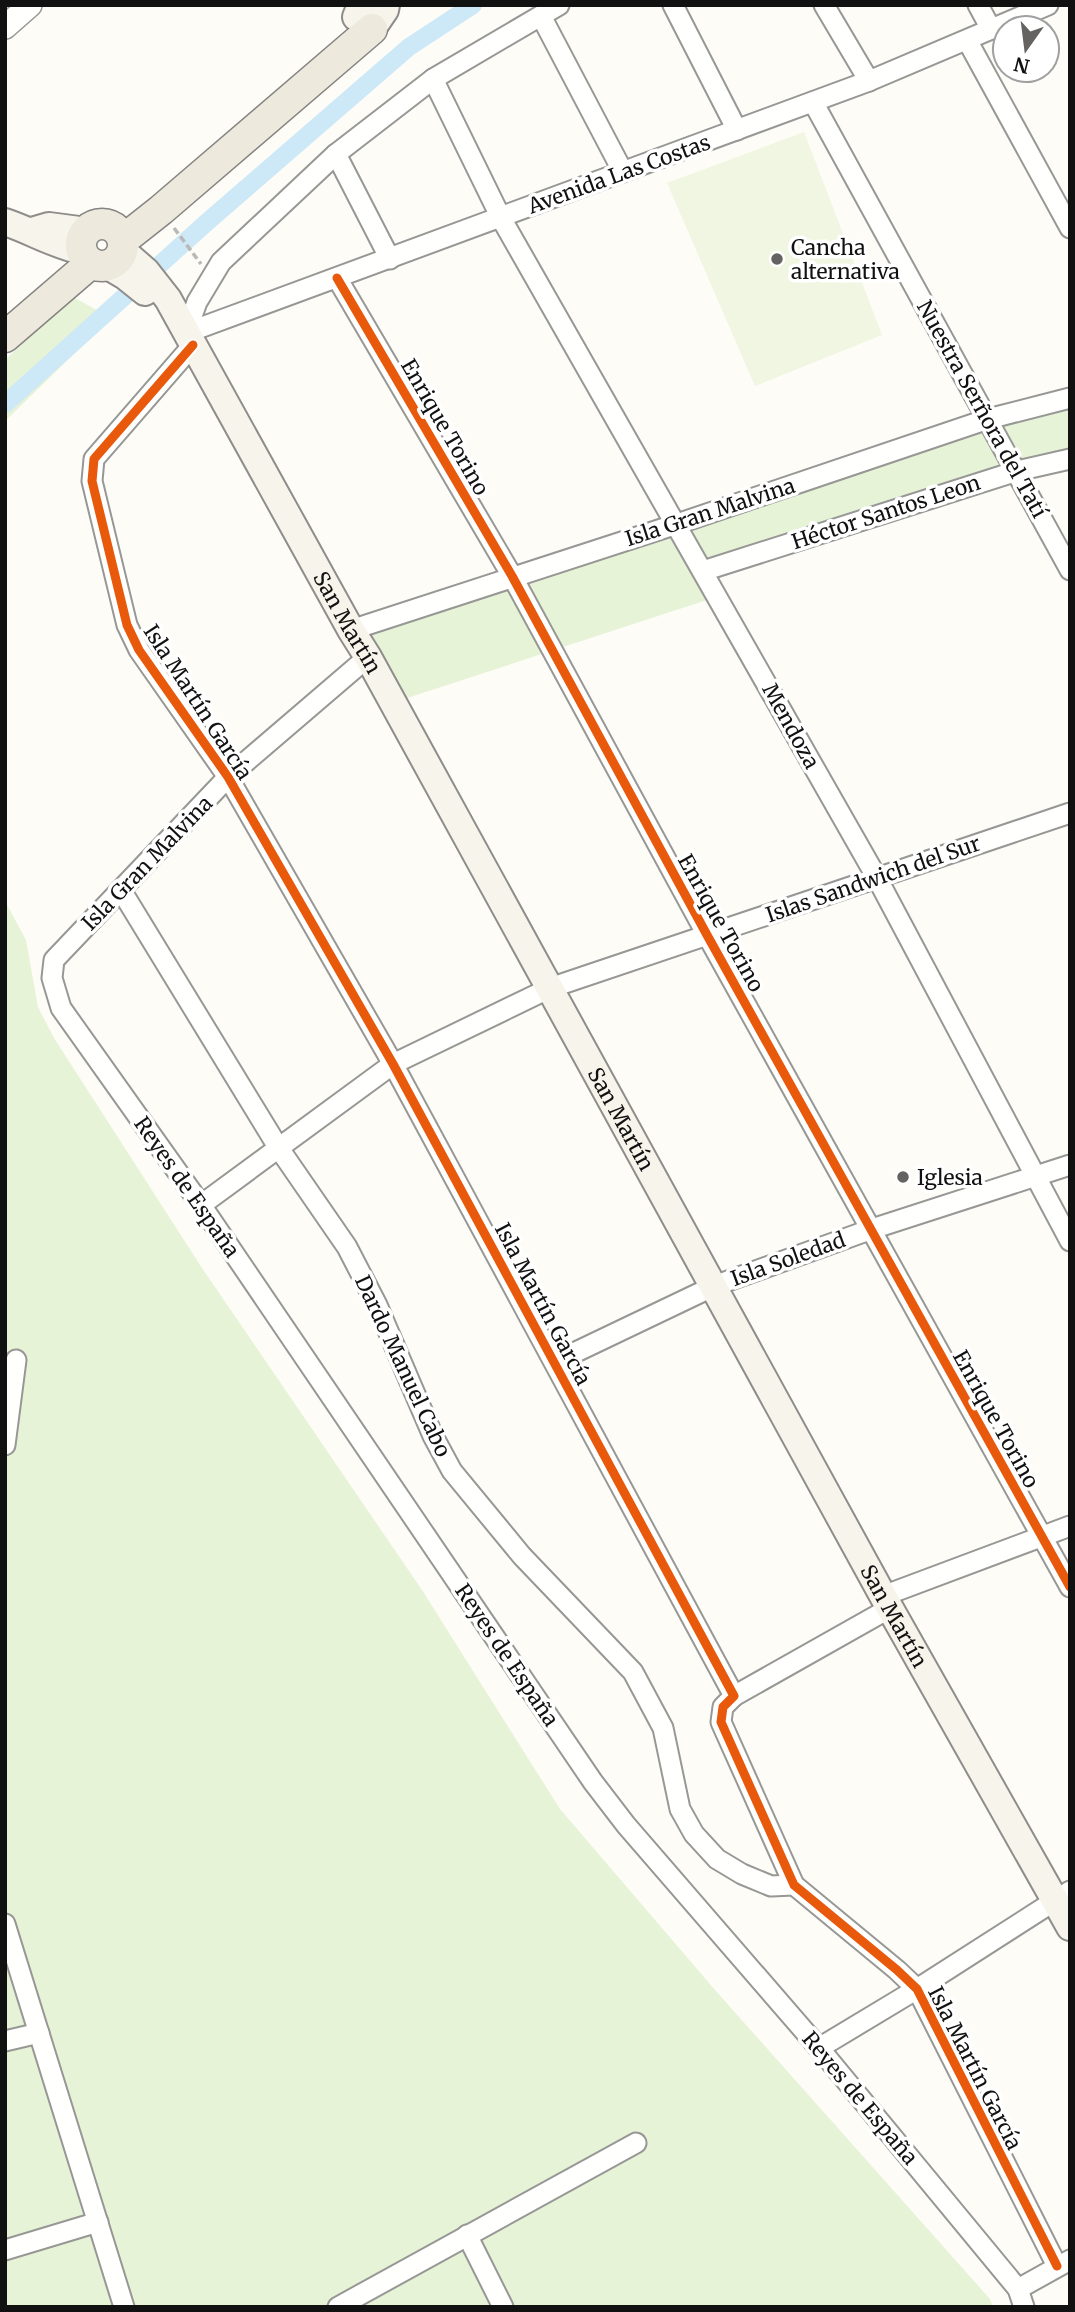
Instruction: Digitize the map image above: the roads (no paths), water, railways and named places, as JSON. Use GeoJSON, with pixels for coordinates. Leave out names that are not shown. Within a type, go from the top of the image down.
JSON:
{"type":"FeatureCollection","features":[{"type":"Feature","properties":{"kind":"main road"},"geometry":{"type":"LineString","coordinates":[[5,337],[107,252],[139,205],[369,14]]}},
{"type":"Feature","properties":{"kind":"main road"},"geometry":{"type":"LineString","coordinates":[[5,222],[32,231],[49,226],[107,252]]}},
{"type":"Feature","properties":{"kind":"main road"},"geometry":{"type":"LineString","coordinates":[[5,321],[107,252]]}},
{"type":"Feature","properties":{"kind":"main road","name":"San Martín"},"geometry":{"type":"LineString","coordinates":[[107,252],[184,330],[368,657],[887,1602],[1062,1895],[1070,1927]]}},
{"type":"Feature","properties":{"kind":"street"},"geometry":{"type":"LineString","coordinates":[[5,27],[30,5]]}},
{"type":"Feature","properties":{"kind":"street"},"geometry":{"type":"LineString","coordinates":[[184,330],[221,262],[336,154],[433,79],[559,5]]}},
{"type":"Feature","properties":{"kind":"street"},"geometry":{"type":"LineString","coordinates":[[673,5],[737,130]]}},
{"type":"Feature","properties":{"kind":"street"},"geometry":{"type":"LineString","coordinates":[[824,5],[869,81]]}},
{"type":"Feature","properties":{"kind":"street"},"geometry":{"type":"LineString","coordinates":[[978,5],[991,29]]}},
{"type":"Feature","properties":{"kind":"street","name":"Avenida Las Costas"},"geometry":{"type":"LineString","coordinates":[[1027,14],[1048,5]]}},
{"type":"Feature","properties":{"kind":"street"},"geometry":{"type":"LineString","coordinates":[[541,16],[624,172]]}},
{"type":"Feature","properties":{"kind":"street","name":"Avenida Las Costas"},"geometry":{"type":"LineString","coordinates":[[184,330],[390,259],[813,102],[991,29]]}},
{"type":"Feature","properties":{"kind":"street"},"geometry":{"type":"LineString","coordinates":[[967,40],[1070,228]]}},
{"type":"Feature","properties":{"kind":"street","name":"Mendoza"},"geometry":{"type":"LineString","coordinates":[[433,79],[501,218],[877,878],[1070,1241]]}},
{"type":"Feature","properties":{"kind":"street","name":"Nuestra Serñora del Tatí"},"geometry":{"type":"LineString","coordinates":[[813,102],[1070,570]]}},
{"type":"Feature","properties":{"kind":"street"},"geometry":{"type":"LineString","coordinates":[[336,154],[390,259]]}},
{"type":"Feature","properties":{"kind":"street","name":"Enrique Torino"},"geometry":{"type":"LineString","coordinates":[[337,278],[512,576],[707,935],[1070,1587]]}},
{"type":"Feature","properties":{"kind":"street","name":"Isla Martín García"},"geometry":{"type":"LineString","coordinates":[[184,330],[94,459],[92,481],[127,625],[139,650],[228,777],[393,1064],[734,1696],[723,1707],[721,1722],[794,1885],[917,1989],[1063,2263]]}},
{"type":"Feature","properties":{"kind":"street","name":"Isla Gran Malvina"},"geometry":{"type":"LineString","coordinates":[[351,630],[988,419],[1070,398]]}},
{"type":"Feature","properties":{"kind":"street","name":"Héctor Santos Leon"},"geometry":{"type":"LineString","coordinates":[[703,570],[1017,471],[1070,459]]}},
{"type":"Feature","properties":{"kind":"street","name":"Isla Gran Malvina"},"geometry":{"type":"LineString","coordinates":[[54,960],[228,777],[368,657]]}},
{"type":"Feature","properties":{"kind":"street","name":"Islas Sandwich del Sur"},"geometry":{"type":"LineString","coordinates":[[201,1205],[393,1064],[550,988],[1070,813]]}},
{"type":"Feature","properties":{"kind":"street","name":"Dardo Manuel Cabo"},"geometry":{"type":"LineString","coordinates":[[121,890],[278,1147],[346,1247],[377,1305],[433,1436],[452,1471],[522,1556],[633,1672],[663,1728],[680,1809],[694,1834],[717,1859],[742,1874],[771,1886],[794,1885]]}},
{"type":"Feature","properties":{"kind":"street","name":"Reyes de España"},"geometry":{"type":"LineString","coordinates":[[54,960],[52,978],[61,1008],[201,1205],[593,1782],[626,1825],[819,2048],[1021,2298]]}},
{"type":"Feature","properties":{"kind":"street","name":"Isla Soledad"},"geometry":{"type":"LineString","coordinates":[[555,1362],[715,1286],[872,1229],[1070,1165]]}},
{"type":"Feature","properties":{"kind":"street"},"geometry":{"type":"LineString","coordinates":[[5,1445],[16,1360]]}},
{"type":"Feature","properties":{"kind":"street"},"geometry":{"type":"LineString","coordinates":[[734,1696],[887,1602],[1070,1526]]}},
{"type":"Feature","properties":{"kind":"street"},"geometry":{"type":"LineString","coordinates":[[819,2048],[917,1989],[1062,1895]]}},
{"type":"Feature","properties":{"kind":"street"},"geometry":{"type":"LineString","coordinates":[[5,1924],[124,2307]]}},
{"type":"Feature","properties":{"kind":"street"},"geometry":{"type":"LineString","coordinates":[[5,2041],[39,2033]]}},
{"type":"Feature","properties":{"kind":"street"},"geometry":{"type":"LineString","coordinates":[[338,2307],[636,2143]]}},
{"type":"Feature","properties":{"kind":"street"},"geometry":{"type":"LineString","coordinates":[[5,2250],[98,2222]]}},
{"type":"Feature","properties":{"kind":"street"},"geometry":{"type":"LineString","coordinates":[[467,2235],[503,2307]]}},
{"type":"Feature","properties":{"kind":"street"},"geometry":{"type":"LineString","coordinates":[[1021,2298],[1063,2263]]}},
{"type":"Feature","properties":{"kind":"waterway"},"geometry":{"type":"LineString","coordinates":[[5,404],[206,223],[409,47],[473,5]]}},
{"type":"Feature","properties":{"kind":"place","name":"Cancha alternativa"},"geometry":{"type":"Point","coordinates":[777,259]}},
{"type":"Feature","properties":{"kind":"place","name":"Iglesia"},"geometry":{"type":"Point","coordinates":[903,1177]}}]}
